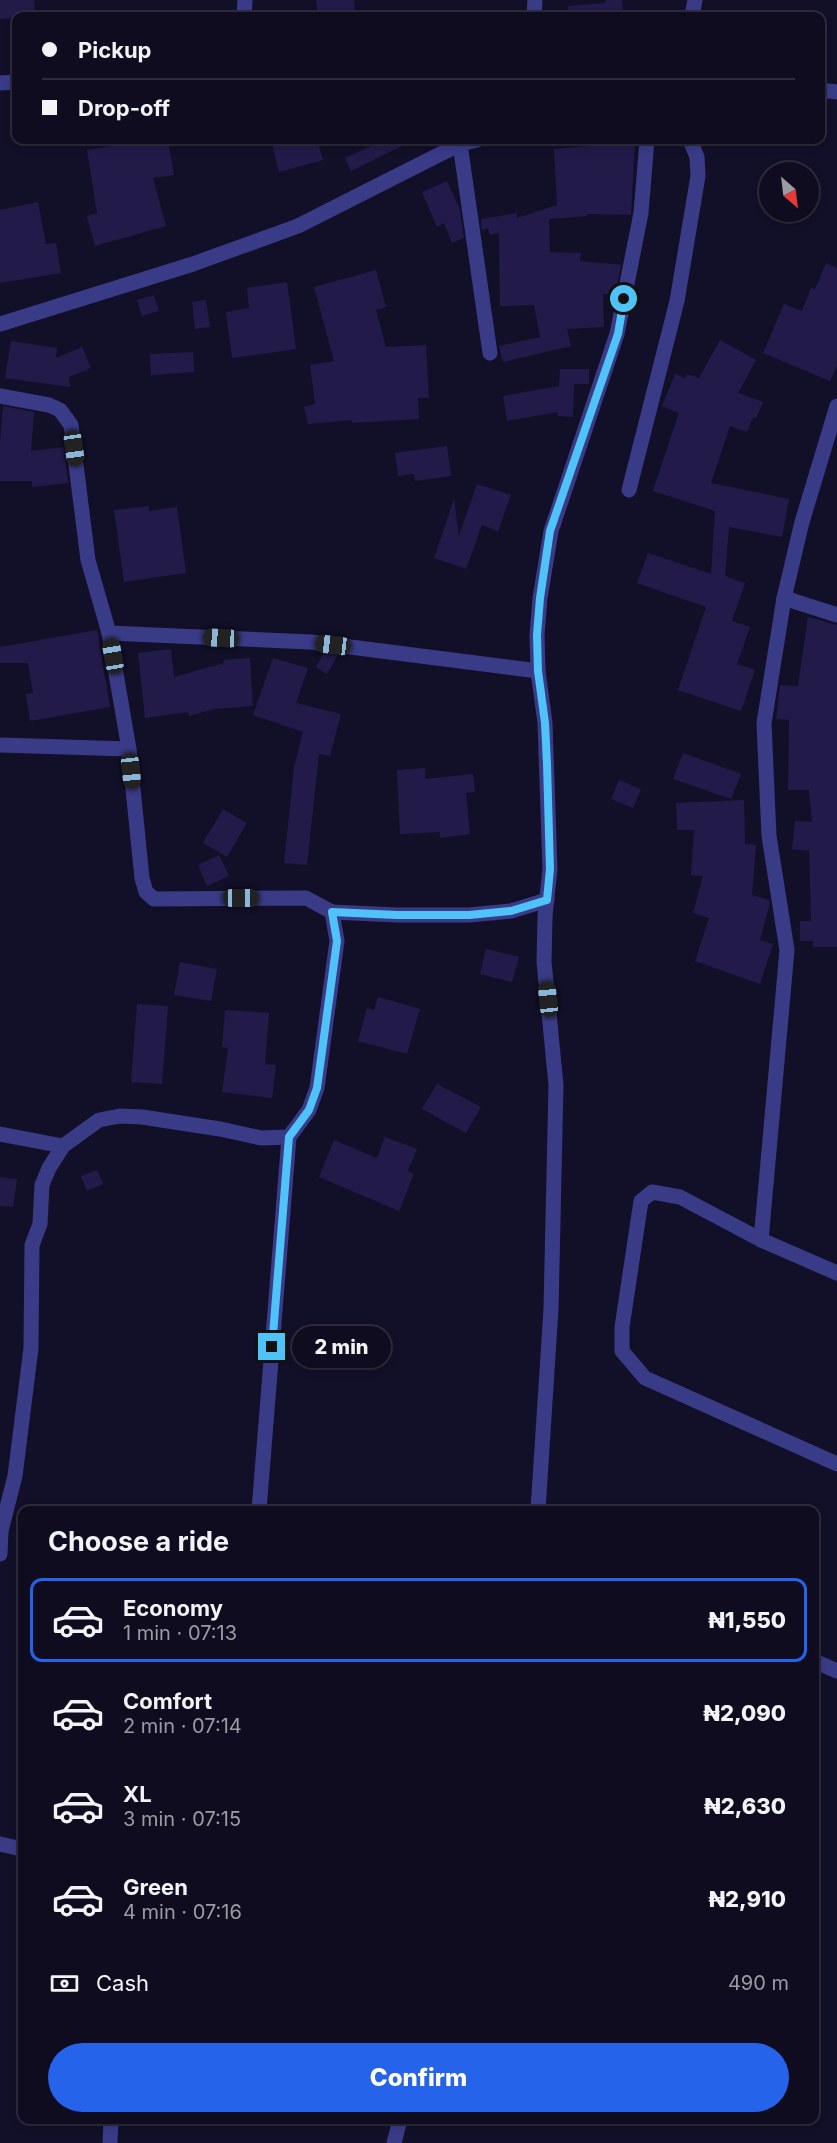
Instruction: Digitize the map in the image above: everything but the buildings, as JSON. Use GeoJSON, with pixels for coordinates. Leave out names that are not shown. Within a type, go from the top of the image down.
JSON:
{"type":"FeatureCollection","features":[{"type":"Feature","properties":{"kind":"street"},"geometry":{"type":"LineString","coordinates":[[0,324],[193,264],[298,226],[460,144],[490,353]]}},
{"type":"Feature","properties":{"kind":"street"},"geometry":{"type":"LineString","coordinates":[[538,1506],[551,1309],[556,1085],[544,962],[550,869],[545,723],[538,671],[537,626],[550,531],[618,334],[640,213],[647,144]]}},
{"type":"Feature","properties":{"kind":"street"},"geometry":{"type":"LineString","coordinates":[[629,490],[677,301],[698,176],[697,157],[692,144]]}},
{"type":"Feature","properties":{"kind":"street"},"geometry":{"type":"LineString","coordinates":[[0,396],[49,405],[60,410],[71,425],[88,560],[109,633],[129,749],[142,878],[147,892],[154,899],[306,898],[332,912],[397,915],[469,915],[511,911],[547,900]]}},
{"type":"Feature","properties":{"kind":"street"},"geometry":{"type":"LineString","coordinates":[[761,1240],[787,950],[769,836],[764,723],[784,598],[802,522],[837,406]]}},
{"type":"Feature","properties":{"kind":"street"},"geometry":{"type":"LineString","coordinates":[[784,598],[837,615]]}},
{"type":"Feature","properties":{"kind":"street"},"geometry":{"type":"LineString","coordinates":[[109,633],[311,642],[538,671]]}},
{"type":"Feature","properties":{"kind":"street"},"geometry":{"type":"LineString","coordinates":[[0,745],[129,749]]}},
{"type":"Feature","properties":{"kind":"street"},"geometry":{"type":"LineString","coordinates":[[259,1506],[289,1137],[309,1110],[317,1088],[337,941],[332,912]]}},
{"type":"Feature","properties":{"kind":"street"},"geometry":{"type":"LineString","coordinates":[[0,1554],[1,1531],[15,1476],[31,1348],[32,1245],[40,1224],[42,1185],[49,1168],[63,1146],[99,1120],[120,1116],[142,1117],[261,1138],[289,1137]]}},
{"type":"Feature","properties":{"kind":"street"},"geometry":{"type":"LineString","coordinates":[[0,1134],[63,1146]]}},
{"type":"Feature","properties":{"kind":"street"},"geometry":{"type":"LineString","coordinates":[[837,1273],[761,1240],[680,1197],[652,1192],[641,1201],[622,1327],[622,1351],[645,1378],[837,1464]]}},
{"type":"Feature","properties":{"kind":"street"},"geometry":{"type":"LineString","coordinates":[[819,1663],[837,1671]]}},
{"type":"Feature","properties":{"kind":"street"},"geometry":{"type":"LineString","coordinates":[[0,1844],[18,1848]]}},
{"type":"Feature","properties":{"kind":"street"},"geometry":{"type":"LineString","coordinates":[[110,2143],[111,2124]]}},
{"type":"Feature","properties":{"kind":"street"},"geometry":{"type":"LineString","coordinates":[[394,2143],[399,2124]]}},
{"type":"Feature","properties":{"kind":"route"},"geometry":{"type":"LineString","coordinates":[[272,1347],[289,1137],[309,1110],[317,1088],[337,941],[332,912],[469,915],[511,911],[547,900],[550,869],[547,764],[537,635],[540,598],[550,531],[618,334],[624,299]]}}]}
